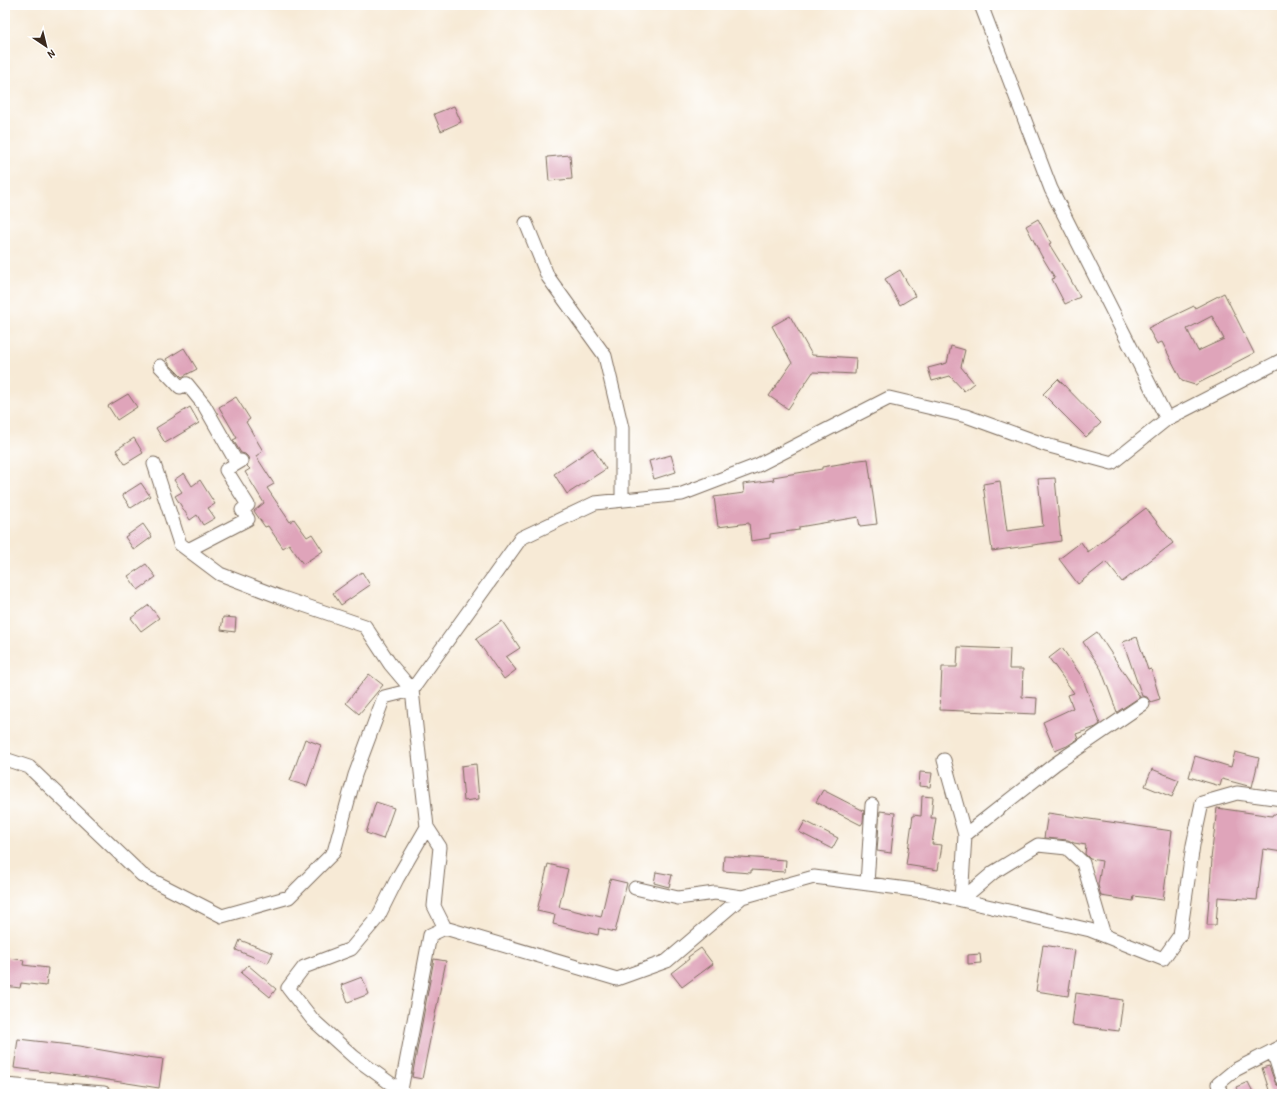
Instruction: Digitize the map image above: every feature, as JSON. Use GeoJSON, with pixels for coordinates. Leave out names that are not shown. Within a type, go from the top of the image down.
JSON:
{"type":"FeatureCollection","features":[{"type":"Feature","properties":{"kind":"street"},"geometry":{"type":"LineString","coordinates":[[981,5],[1051,189],[1167,419]]}},
{"type":"Feature","properties":{"kind":"street"},"geometry":{"type":"LineString","coordinates":[[526,223],[548,277],[605,356],[622,428],[622,500]]}},
{"type":"Feature","properties":{"kind":"street"},"geometry":{"type":"LineString","coordinates":[[5,759],[29,767],[142,875],[222,916],[290,897],[334,852],[355,775],[384,697],[412,690],[521,538],[595,503],[682,494],[758,465],[889,398],[966,416],[1046,445],[1112,462],[1167,419],[1282,360]]}},
{"type":"Feature","properties":{"kind":"street"},"geometry":{"type":"LineString","coordinates":[[160,366],[180,387],[187,384],[204,405],[239,462],[226,470],[248,505],[242,510],[248,519],[188,550]]}},
{"type":"Feature","properties":{"kind":"street"},"geometry":{"type":"LineString","coordinates":[[154,464],[180,544],[220,574],[280,597],[365,626],[390,664],[412,690],[427,827],[440,847],[434,906],[445,928]]}},
{"type":"Feature","properties":{"kind":"street"},"geometry":{"type":"LineString","coordinates":[[965,835],[1055,764],[1143,704]]}},
{"type":"Feature","properties":{"kind":"street"},"geometry":{"type":"LineString","coordinates":[[944,760],[965,835],[961,900]]}},
{"type":"Feature","properties":{"kind":"street"},"geometry":{"type":"LineString","coordinates":[[635,888],[678,898],[715,894],[742,897],[814,877],[923,891],[1090,930],[1163,959],[1180,935],[1193,844],[1202,803],[1237,794],[1282,799]]}},
{"type":"Feature","properties":{"kind":"street"},"geometry":{"type":"LineString","coordinates":[[867,884],[872,805]]}},
{"type":"Feature","properties":{"kind":"street"},"geometry":{"type":"LineString","coordinates":[[427,827],[397,879],[378,917],[351,949],[304,967],[288,988],[313,1020],[354,1057],[403,1092],[430,935],[445,928],[617,979],[667,961],[742,897]]}},
{"type":"Feature","properties":{"kind":"street"},"geometry":{"type":"LineString","coordinates":[[961,900],[994,872],[1038,845],[1067,848],[1083,863],[1104,935]]}},
{"type":"Feature","properties":{"kind":"street"},"geometry":{"type":"LineString","coordinates":[[1221,1094],[1218,1084],[1235,1070],[1277,1048],[1282,1079]]}},
{"type":"Feature","properties":{"kind":"street"},"geometry":{"type":"LineString","coordinates":[[5,1085],[104,1094]]}},
{"type":"Feature","properties":{"kind":"building"},"geometry":{"type":"Polygon","coordinates":[[[454,106],[461,122],[441,131],[434,114],[454,106]]]}},
{"type":"Feature","properties":{"kind":"building"},"geometry":{"type":"Polygon","coordinates":[[[570,155],[572,179],[549,181],[547,157],[570,155]]]}},
{"type":"Feature","properties":{"kind":"building"},"geometry":{"type":"Polygon","coordinates":[[[1038,219],[1051,243],[1049,244],[1080,297],[1065,304],[1052,279],[1055,278],[1026,226],[1038,219]]]}},
{"type":"Feature","properties":{"kind":"building"},"geometry":{"type":"Polygon","coordinates":[[[900,270],[915,296],[900,305],[885,279],[900,270]]]}},
{"type":"Feature","properties":{"kind":"building"},"geometry":{"type":"Polygon","coordinates":[[[1224,293],[1254,353],[1195,385],[1182,381],[1162,342],[1157,344],[1148,328],[1194,306],[1195,308],[1224,293]],[[1212,316],[1187,329],[1198,351],[1224,339],[1212,316]]]}},
{"type":"Feature","properties":{"kind":"building"},"geometry":{"type":"Polygon","coordinates":[[[790,316],[812,355],[856,358],[855,374],[813,372],[788,409],[769,396],[792,363],[772,326],[790,316]]]}},
{"type":"Feature","properties":{"kind":"building"},"geometry":{"type":"Polygon","coordinates":[[[951,346],[965,350],[961,367],[974,383],[964,391],[950,376],[932,381],[928,368],[947,363],[951,346]]]}},
{"type":"Feature","properties":{"kind":"building"},"geometry":{"type":"Polygon","coordinates":[[[184,348],[197,369],[182,377],[166,359],[184,348]]]}},
{"type":"Feature","properties":{"kind":"building"},"geometry":{"type":"Polygon","coordinates":[[[1058,379],[1101,423],[1086,437],[1043,394],[1058,379]]]}},
{"type":"Feature","properties":{"kind":"building"},"geometry":{"type":"Polygon","coordinates":[[[128,394],[137,407],[117,420],[108,406],[128,394]]]}},
{"type":"Feature","properties":{"kind":"building"},"geometry":{"type":"Polygon","coordinates":[[[236,397],[250,419],[246,422],[263,451],[256,456],[274,484],[267,488],[290,522],[294,519],[307,537],[312,534],[323,551],[303,564],[289,544],[283,548],[268,526],[265,527],[254,511],[264,503],[245,472],[250,469],[247,466],[249,461],[248,457],[241,453],[233,440],[237,438],[219,407],[236,397]]]}},
{"type":"Feature","properties":{"kind":"building"},"geometry":{"type":"Polygon","coordinates":[[[190,407],[199,423],[165,443],[156,428],[190,407]]]}},
{"type":"Feature","properties":{"kind":"building"},"geometry":{"type":"Polygon","coordinates":[[[134,438],[143,453],[125,464],[116,450],[134,438]]]}},
{"type":"Feature","properties":{"kind":"building"},"geometry":{"type":"Polygon","coordinates":[[[593,448],[606,469],[567,494],[554,474],[593,448]]]}},
{"type":"Feature","properties":{"kind":"building"},"geometry":{"type":"Polygon","coordinates":[[[671,455],[676,472],[654,479],[649,461],[671,455]]]}},
{"type":"Feature","properties":{"kind":"building"},"geometry":{"type":"Polygon","coordinates":[[[868,459],[877,524],[860,526],[858,517],[799,527],[799,530],[770,534],[770,538],[751,541],[749,523],[718,527],[714,497],[744,493],[743,484],[774,480],[773,477],[822,469],[822,467],[868,459]]]}},
{"type":"Feature","properties":{"kind":"building"},"geometry":{"type":"Polygon","coordinates":[[[184,473],[192,486],[200,480],[215,504],[208,508],[215,518],[203,525],[197,515],[190,520],[175,496],[182,492],[174,480],[184,473]]]}},
{"type":"Feature","properties":{"kind":"building"},"geometry":{"type":"Polygon","coordinates":[[[1055,478],[1061,541],[992,551],[983,484],[1000,481],[1007,531],[1043,526],[1038,479],[1055,478]]]}},
{"type":"Feature","properties":{"kind":"building"},"geometry":{"type":"Polygon","coordinates":[[[141,483],[150,496],[131,508],[122,495],[141,483]]]}},
{"type":"Feature","properties":{"kind":"building"},"geometry":{"type":"Polygon","coordinates":[[[1146,508],[1173,543],[1122,582],[1106,562],[1078,584],[1059,559],[1081,542],[1088,552],[1146,508]]]}},
{"type":"Feature","properties":{"kind":"building"},"geometry":{"type":"Polygon","coordinates":[[[143,524],[152,537],[134,550],[125,537],[143,524]]]}},
{"type":"Feature","properties":{"kind":"building"},"geometry":{"type":"Polygon","coordinates":[[[146,564],[156,577],[138,590],[128,576],[146,564]]]}},
{"type":"Feature","properties":{"kind":"building"},"geometry":{"type":"Polygon","coordinates":[[[362,572],[370,585],[341,605],[333,593],[362,572]]]}},
{"type":"Feature","properties":{"kind":"building"},"geometry":{"type":"Polygon","coordinates":[[[149,605],[159,618],[141,631],[131,618],[149,605]]]}},
{"type":"Feature","properties":{"kind":"building"},"geometry":{"type":"Polygon","coordinates":[[[223,617],[236,618],[235,632],[221,630],[223,617]]]}},
{"type":"Feature","properties":{"kind":"building"},"geometry":{"type":"Polygon","coordinates":[[[502,621],[520,648],[506,657],[516,670],[504,679],[476,639],[502,621]]]}},
{"type":"Feature","properties":{"kind":"building"},"geometry":{"type":"Polygon","coordinates":[[[1097,632],[1140,697],[1117,712],[1101,669],[1083,642],[1097,632]]]}},
{"type":"Feature","properties":{"kind":"building"},"geometry":{"type":"Polygon","coordinates":[[[1137,637],[1148,670],[1151,669],[1160,699],[1150,702],[1147,697],[1142,696],[1123,642],[1137,637]]]}},
{"type":"Feature","properties":{"kind":"building"},"geometry":{"type":"Polygon","coordinates":[[[958,647],[1010,649],[1009,669],[1023,669],[1022,697],[1037,698],[1036,714],[940,710],[942,667],[957,667],[958,647]]]}},
{"type":"Feature","properties":{"kind":"building"},"geometry":{"type":"Polygon","coordinates":[[[1062,648],[1082,677],[1100,724],[1096,727],[1076,734],[1078,739],[1055,751],[1043,722],[1073,708],[1068,695],[1074,693],[1049,658],[1062,648]]]}},
{"type":"Feature","properties":{"kind":"building"},"geometry":{"type":"Polygon","coordinates":[[[369,674],[383,685],[359,714],[346,703],[369,674]]]}},
{"type":"Feature","properties":{"kind":"building"},"geometry":{"type":"Polygon","coordinates":[[[305,739],[321,745],[307,786],[290,781],[305,739]]]}},
{"type":"Feature","properties":{"kind":"building"},"geometry":{"type":"Polygon","coordinates":[[[1235,752],[1259,758],[1252,787],[1222,779],[1220,786],[1189,777],[1195,756],[1231,767],[1235,752]]]}},
{"type":"Feature","properties":{"kind":"building"},"geometry":{"type":"Polygon","coordinates":[[[476,764],[479,799],[464,801],[461,766],[476,764]]]}},
{"type":"Feature","properties":{"kind":"building"},"geometry":{"type":"Polygon","coordinates":[[[1152,769],[1179,780],[1172,797],[1145,786],[1152,769]]]}},
{"type":"Feature","properties":{"kind":"building"},"geometry":{"type":"Polygon","coordinates":[[[920,772],[932,773],[930,787],[919,786],[920,772]]]}},
{"type":"Feature","properties":{"kind":"building"},"geometry":{"type":"Polygon","coordinates":[[[823,790],[864,811],[863,822],[861,825],[816,802],[823,790]]]}},
{"type":"Feature","properties":{"kind":"building"},"geometry":{"type":"Polygon","coordinates":[[[922,796],[933,797],[931,818],[936,818],[932,844],[942,845],[938,870],[906,865],[913,815],[921,816],[922,796]]]}},
{"type":"Feature","properties":{"kind":"building"},"geometry":{"type":"Polygon","coordinates":[[[376,802],[394,808],[383,839],[366,833],[376,802]]]}},
{"type":"Feature","properties":{"kind":"building"},"geometry":{"type":"Polygon","coordinates":[[[1217,808],[1272,816],[1273,814],[1282,815],[1282,852],[1263,849],[1257,900],[1218,897],[1216,925],[1207,925],[1211,859],[1217,808]]]}},
{"type":"Feature","properties":{"kind":"building"},"geometry":{"type":"Polygon","coordinates":[[[880,811],[895,813],[891,853],[877,851],[880,811]]]}},
{"type":"Feature","properties":{"kind":"building"},"geometry":{"type":"Polygon","coordinates":[[[1048,813],[1172,831],[1163,900],[1134,896],[1133,901],[1101,896],[1098,885],[1102,861],[1090,859],[1085,854],[1086,845],[1074,843],[1068,840],[1044,838],[1048,813]]]}},
{"type":"Feature","properties":{"kind":"building"},"geometry":{"type":"Polygon","coordinates":[[[805,821],[838,838],[832,849],[799,832],[805,821]]]}},
{"type":"Feature","properties":{"kind":"building"},"geometry":{"type":"Polygon","coordinates":[[[724,856],[786,860],[785,872],[751,870],[751,873],[723,871],[724,856]]]}},
{"type":"Feature","properties":{"kind":"building"},"geometry":{"type":"Polygon","coordinates":[[[548,864],[568,869],[559,907],[601,917],[610,879],[627,883],[615,932],[599,928],[598,935],[553,924],[555,915],[537,911],[548,864]]]}},
{"type":"Feature","properties":{"kind":"building"},"geometry":{"type":"Polygon","coordinates":[[[656,872],[672,875],[669,887],[654,883],[656,872]]]}},
{"type":"Feature","properties":{"kind":"building"},"geometry":{"type":"Polygon","coordinates":[[[240,940],[273,953],[268,963],[236,950],[240,940]]]}},
{"type":"Feature","properties":{"kind":"building"},"geometry":{"type":"Polygon","coordinates":[[[1043,945],[1075,950],[1068,996],[1036,991],[1043,945]]]}},
{"type":"Feature","properties":{"kind":"building"},"geometry":{"type":"Polygon","coordinates":[[[701,948],[713,964],[682,987],[671,973],[689,959],[688,957],[701,948]]]}},
{"type":"Feature","properties":{"kind":"building"},"geometry":{"type":"Polygon","coordinates":[[[980,954],[981,963],[968,964],[968,955],[980,954]]]}},
{"type":"Feature","properties":{"kind":"building"},"geometry":{"type":"Polygon","coordinates":[[[7,958],[24,960],[23,965],[48,968],[46,986],[21,983],[20,988],[5,986],[7,958]]]}},
{"type":"Feature","properties":{"kind":"building"},"geometry":{"type":"Polygon","coordinates":[[[434,959],[446,961],[422,1079],[412,1077],[434,959]]]}},
{"type":"Feature","properties":{"kind":"building"},"geometry":{"type":"Polygon","coordinates":[[[248,965],[276,989],[270,997],[241,973],[248,965]]]}},
{"type":"Feature","properties":{"kind":"building"},"geometry":{"type":"Polygon","coordinates":[[[362,977],[369,994],[348,1002],[341,985],[362,977]]]}},
{"type":"Feature","properties":{"kind":"building"},"geometry":{"type":"Polygon","coordinates":[[[1076,993],[1123,1000],[1119,1031],[1072,1025],[1076,993]]]}},
{"type":"Feature","properties":{"kind":"building"},"geometry":{"type":"Polygon","coordinates":[[[18,1039],[79,1046],[147,1058],[163,1059],[159,1088],[14,1068],[18,1039]]]}},
{"type":"Feature","properties":{"kind":"building"},"geometry":{"type":"Polygon","coordinates":[[[1269,1066],[1275,1082],[1277,1085],[1282,1087],[1282,1094],[1271,1094],[1269,1090],[1262,1068],[1269,1066]]]}},
{"type":"Feature","properties":{"kind":"building"},"geometry":{"type":"Polygon","coordinates":[[[1248,1082],[1253,1092],[1248,1094],[1239,1094],[1236,1087],[1248,1082]]]}}]}
